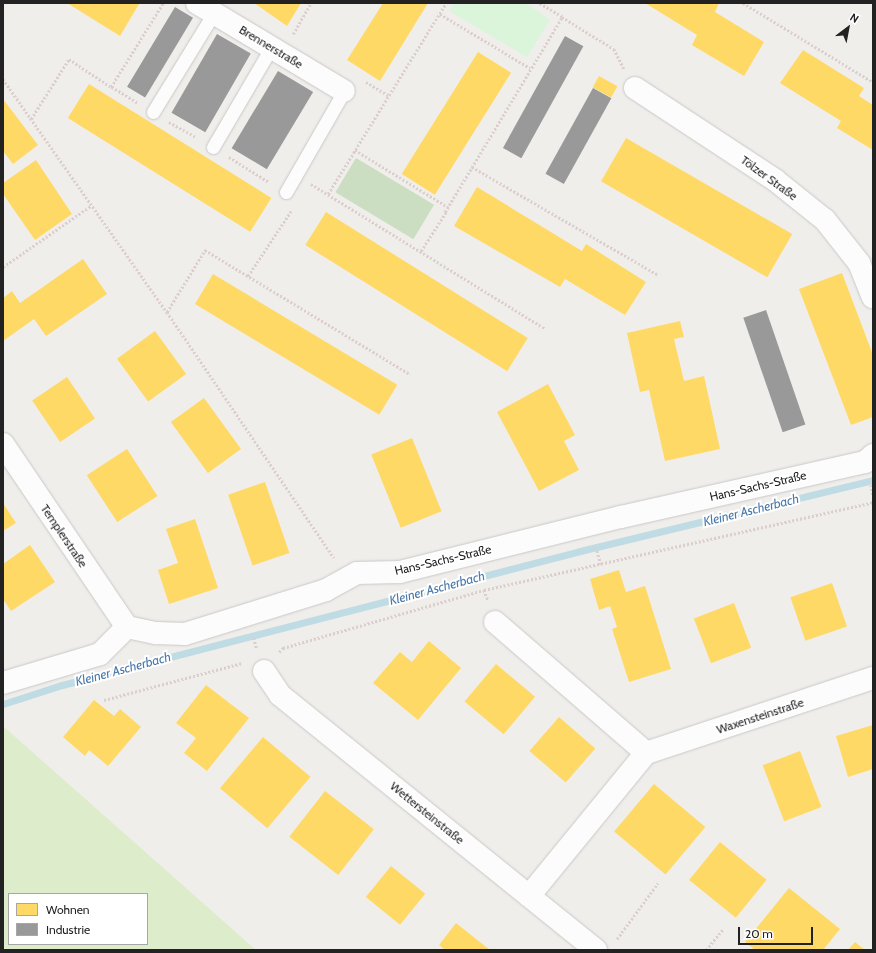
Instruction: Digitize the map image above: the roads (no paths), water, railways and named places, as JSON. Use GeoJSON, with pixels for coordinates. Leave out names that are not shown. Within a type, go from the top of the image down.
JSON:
{"type":"FeatureCollection","features":[{"type":"Feature","properties":{"kind":"street","name":"Brennerstraße"},"geometry":{"type":"LineString","coordinates":[[205,8],[344,91]]}},
{"type":"Feature","properties":{"kind":"street","name":"Tölzer Straße"},"geometry":{"type":"LineString","coordinates":[[635,88],[775,180],[825,220],[859,263],[873,297]]}},
{"type":"Feature","properties":{"kind":"street","name":"Templerstraße"},"geometry":{"type":"LineString","coordinates":[[3,444],[127,628]]}},
{"type":"Feature","properties":{"kind":"street","name":"Hans-Sachs-Straße"},"geometry":{"type":"LineString","coordinates":[[127,628],[156,633],[185,634],[326,590],[357,573],[400,572],[621,517],[865,462],[873,455]]}},
{"type":"Feature","properties":{"kind":"street"},"geometry":{"type":"LineString","coordinates":[[495,622],[646,753],[529,896]]}},
{"type":"Feature","properties":{"kind":"street"},"geometry":{"type":"LineString","coordinates":[[3,683],[100,654],[127,628]]}},
{"type":"Feature","properties":{"kind":"street","name":"Wettersteinstraße"},"geometry":{"type":"LineString","coordinates":[[264,672],[280,695],[529,896],[605,947]]}},
{"type":"Feature","properties":{"kind":"street","name":"Waxensteinstraße"},"geometry":{"type":"LineString","coordinates":[[646,753],[873,678]]}},
{"type":"Feature","properties":{"kind":"lane"},"geometry":{"type":"LineString","coordinates":[[153,112],[205,8]]}},
{"type":"Feature","properties":{"kind":"lane"},"geometry":{"type":"LineString","coordinates":[[213,147],[276,51]]}},
{"type":"Feature","properties":{"kind":"lane"},"geometry":{"type":"LineString","coordinates":[[286,192],[344,91]]}},
{"type":"Feature","properties":{"kind":"waterway","name":"Kleiner Ascherbach"},"geometry":{"type":"LineString","coordinates":[[3,704],[62,685],[580,551],[873,480]]}}]}
